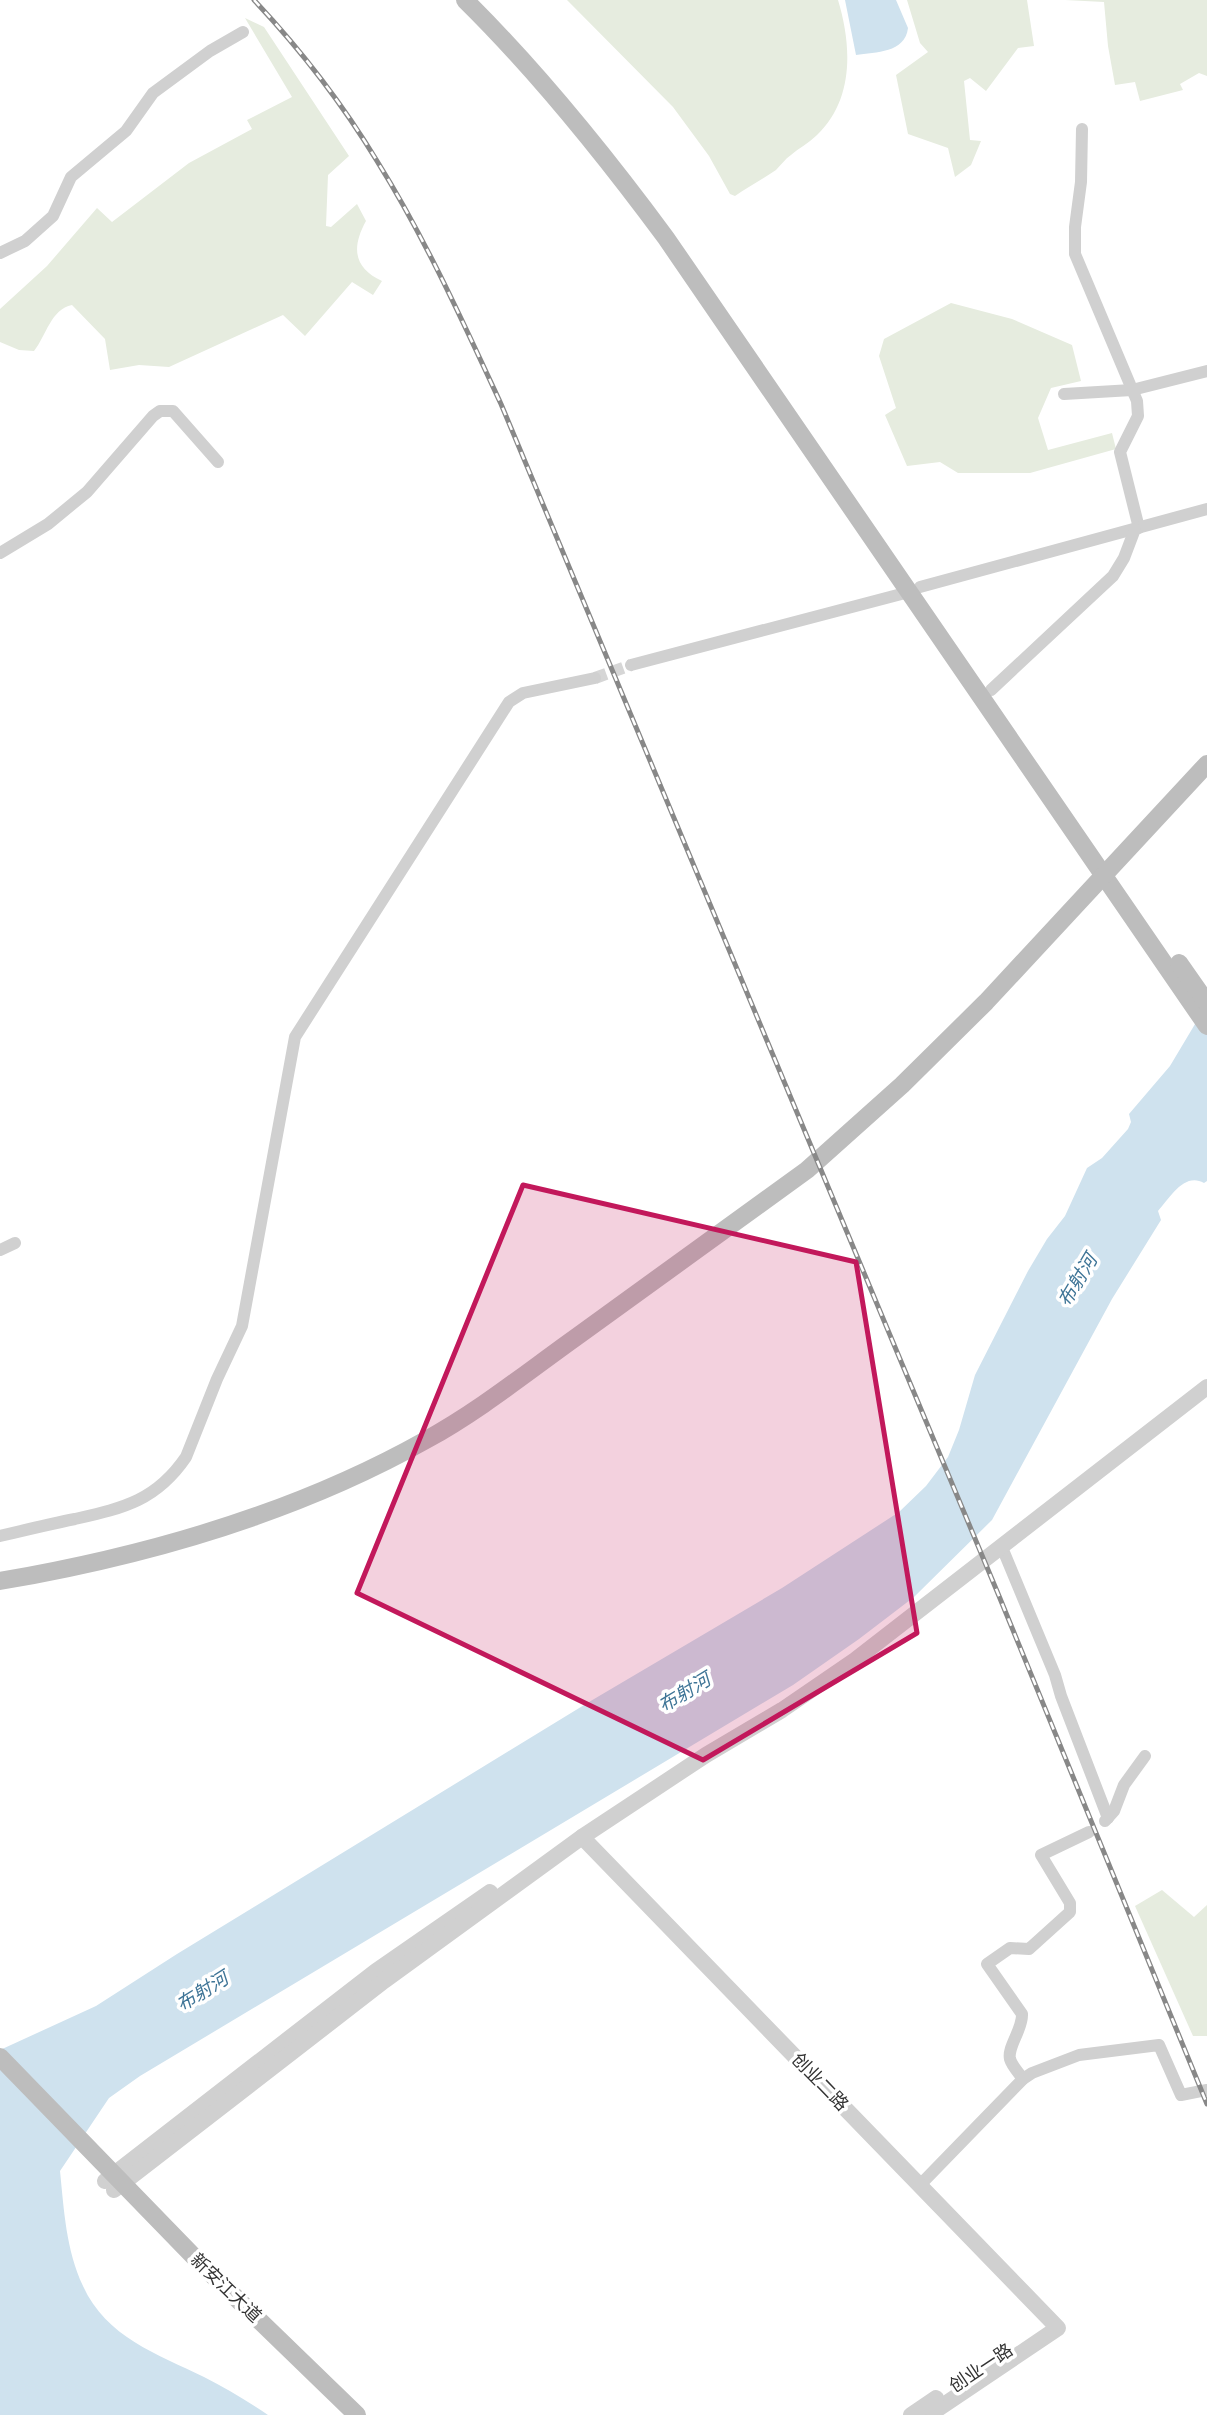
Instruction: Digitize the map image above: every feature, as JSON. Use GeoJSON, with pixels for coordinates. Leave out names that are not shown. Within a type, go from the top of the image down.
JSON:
{"type":"FeatureCollection","features":[{"type":"Feature","properties":{"kind":"main road"},"geometry":{"type":"LineString","coordinates":[[465,0],[546,86],[639,200],[915,590],[1112,876],[1187,986],[1207,1026]]}},
{"type":"Feature","properties":{"kind":"main road"},"geometry":{"type":"LineString","coordinates":[[482,0],[555,78],[648,193],[703,268],[915,590],[991,690],[1112,876]]}},
{"type":"Feature","properties":{"kind":"main road"},"geometry":{"type":"LineString","coordinates":[[0,1594],[139,1563],[277,1520],[377,1479],[460,1434],[815,1180],[956,1050],[1112,876],[1207,764]]}},
{"type":"Feature","properties":{"kind":"main road"},"geometry":{"type":"LineString","coordinates":[[0,1581],[102,1560],[239,1521],[350,1478],[404,1453],[454,1424],[807,1170],[947,1041],[1207,782]]}},
{"type":"Feature","properties":{"kind":"main road"},"geometry":{"type":"LineString","coordinates":[[1187,986],[1207,1003]]}},
{"type":"Feature","properties":{"kind":"main road"},"geometry":{"type":"LineString","coordinates":[[0,2057],[94,2162]]}},
{"type":"Feature","properties":{"kind":"main road"},"geometry":{"type":"LineString","coordinates":[[0,2073],[94,2162]]}},
{"type":"Feature","properties":{"kind":"main road","name":"新安江大道"},"geometry":{"type":"LineString","coordinates":[[94,2162],[357,2415]]}},
{"type":"Feature","properties":{"kind":"main road","name":"新安江大道"},"geometry":{"type":"LineString","coordinates":[[114,2182],[192,2272],[341,2415]]}},
{"type":"Feature","properties":{"kind":"street"},"geometry":{"type":"LineString","coordinates":[[0,253],[24,241],[53,216],[71,177],[126,131],[153,93],[210,51],[243,33]]}},
{"type":"Feature","properties":{"kind":"street"},"geometry":{"type":"LineString","coordinates":[[991,690],[1113,576],[1125,558],[1137,528],[1120,452],[1138,416],[1137,401],[1075,254],[1082,129]]}},
{"type":"Feature","properties":{"kind":"street"},"geometry":{"type":"LineString","coordinates":[[1064,394],[1132,390],[1207,370]]}},
{"type":"Feature","properties":{"kind":"street"},"geometry":{"type":"LineString","coordinates":[[0,553],[48,524],[87,492],[160,411],[173,411],[218,462]]}},
{"type":"Feature","properties":{"kind":"street"},"geometry":{"type":"LineString","coordinates":[[631,665],[1207,509]]}},
{"type":"Feature","properties":{"kind":"street"},"geometry":{"type":"LineString","coordinates":[[0,1536],[133,1504],[156,1491],[180,1467],[242,1326],[295,1037],[509,702],[523,694],[596,678]]}},
{"type":"Feature","properties":{"kind":"street"},"geometry":{"type":"LineString","coordinates":[[0,1250],[15,1243]]}},
{"type":"Feature","properties":{"kind":"street"},"geometry":{"type":"LineString","coordinates":[[114,2182],[582,1837],[706,1755],[819,1686],[1207,1387]]}},
{"type":"Feature","properties":{"kind":"street"},"geometry":{"type":"LineString","coordinates":[[1002,1545],[1055,1675],[1105,1821],[1114,1811],[1124,1785],[1145,1756]]}},
{"type":"Feature","properties":{"kind":"street"},"geometry":{"type":"LineString","coordinates":[[1023,2079],[1009,2054],[1022,2024],[1022,2014],[987,1964],[1012,1947],[1028,1949],[1070,1912],[1070,1903],[1041,1855],[1089,1832]]}},
{"type":"Feature","properties":{"kind":"street","name":"创业二路"},"geometry":{"type":"LineString","coordinates":[[582,1837],[1055,2324]]}},
{"type":"Feature","properties":{"kind":"street"},"geometry":{"type":"LineString","coordinates":[[920,2185],[1023,2079],[1053,2063],[1079,2055],[1159,2045],[1181,2095],[1207,2091]]}},
{"type":"Feature","properties":{"kind":"street","name":"创业一路"},"geometry":{"type":"LineString","coordinates":[[911,2415],[1055,2324]]}},
{"type":"Feature","properties":{"kind":"street","name":"创业一路"},"geometry":{"type":"LineString","coordinates":[[929,2415],[1055,2324]]}},
{"type":"Feature","properties":{"kind":"highlighted area"},"geometry":{"type":"Polygon","coordinates":[[[523,1185],[856,1262],[917,1633],[703,1760],[357,1593],[523,1185]]]}},
{"type":"Feature","properties":{"kind":"shaded area"},"geometry":{"type":"Polygon","coordinates":[[[567,0],[838,0],[846,36],[847,72],[838,106],[814,138],[776,170],[735,196],[730,194],[709,156],[673,107],[567,0]]]}},
{"type":"Feature","properties":{"kind":"shaded area"},"geometry":{"type":"Polygon","coordinates":[[[907,0],[1027,0],[1034,46],[1018,48],[986,91],[970,78],[964,81],[970,140],[981,141],[971,165],[955,177],[948,148],[908,134],[896,75],[928,52],[920,43],[907,0]]]}},
{"type":"Feature","properties":{"kind":"shaded area"},"geometry":{"type":"Polygon","coordinates":[[[1065,0],[1207,0],[1207,76],[1199,73],[1180,84],[1183,90],[1140,101],[1135,82],[1115,85],[1104,2],[1065,0]]]}},
{"type":"Feature","properties":{"kind":"shaded area"},"geometry":{"type":"Polygon","coordinates":[[[245,18],[264,27],[349,156],[328,175],[326,226],[331,227],[357,204],[366,221],[358,240],[358,256],[366,270],[382,281],[373,295],[352,282],[305,336],[283,315],[169,367],[139,365],[110,370],[105,339],[72,305],[54,317],[34,351],[19,350],[0,342],[0,309],[47,266],[97,208],[112,222],[189,163],[252,129],[247,120],[292,97],[245,18]]]}},
{"type":"Feature","properties":{"kind":"shaded area"},"geometry":{"type":"Polygon","coordinates":[[[951,303],[1012,319],[1072,345],[1081,381],[1051,388],[1038,418],[1048,450],[1112,433],[1116,449],[1030,473],[958,473],[940,462],[907,466],[885,415],[896,408],[879,356],[884,339],[951,303]]]}},
{"type":"Feature","properties":{"kind":"shaded area"},"geometry":{"type":"Polygon","coordinates":[[[1162,1890],[1194,1917],[1207,1905],[1207,2036],[1193,2036],[1135,1906],[1162,1890]]]}},
{"type":"Feature","properties":{"kind":"water"},"geometry":{"type":"Polygon","coordinates":[[[845,0],[896,0],[908,28],[906,36],[896,47],[856,55],[845,0]]]}},
{"type":"Feature","properties":{"kind":"water","name":"布射河"},"geometry":{"type":"Polygon","coordinates":[[[1207,1004],[1207,1181],[1190,1181],[1184,1184],[1158,1211],[1161,1220],[1112,1299],[992,1520],[914,1597],[793,1685],[140,2076],[109,2098],[60,2171],[73,2258],[93,2304],[119,2331],[134,2342],[220,2386],[268,2415],[0,2415],[0,2050],[96,2006],[589,1702],[782,1588],[899,1512],[926,1486],[948,1457],[975,1375],[1028,1271],[1065,1216],[1087,1168],[1102,1158],[1128,1129],[1131,1122],[1129,1114],[1170,1066],[1207,1004]]]}},
{"type":"Feature","properties":{"kind":"tunnel"},"geometry":{"type":"LineString","coordinates":[[595,678],[631,665]]}},
{"type":"Feature","properties":{"kind":"railway"},"geometry":{"type":"LineString","coordinates":[[254,0],[320,77],[395,190],[458,311],[501,404],[999,1596],[1207,2104]]}}]}
